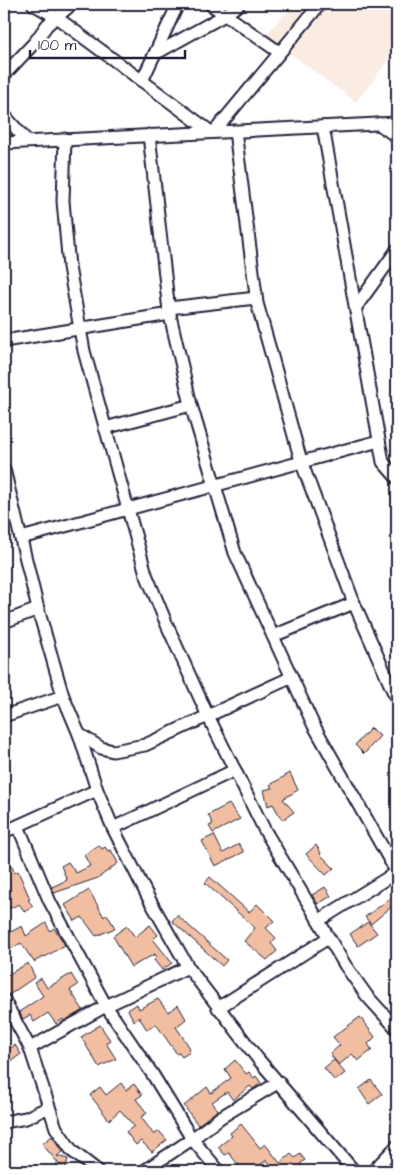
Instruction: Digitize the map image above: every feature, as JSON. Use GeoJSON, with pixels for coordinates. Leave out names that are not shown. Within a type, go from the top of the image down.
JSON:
{"type":"FeatureCollection","features":[{"type":"Feature","properties":{"kind":"street"},"geometry":{"type":"LineString","coordinates":[[33,4],[56,17],[212,132]]}},
{"type":"Feature","properties":{"kind":"street"},"geometry":{"type":"LineString","coordinates":[[4,75],[35,42],[47,24],[72,4]]}},
{"type":"Feature","properties":{"kind":"street"},"geometry":{"type":"LineString","coordinates":[[142,82],[178,4]]}},
{"type":"Feature","properties":{"kind":"street"},"geometry":{"type":"LineString","coordinates":[[210,4],[279,52]]}},
{"type":"Feature","properties":{"kind":"street"},"geometry":{"type":"LineString","coordinates":[[155,54],[225,15],[238,4]]}},
{"type":"Feature","properties":{"kind":"street"},"geometry":{"type":"LineString","coordinates":[[212,132],[320,4]]}},
{"type":"Feature","properties":{"kind":"street"},"geometry":{"type":"LineString","coordinates":[[4,115],[27,141]]}},
{"type":"Feature","properties":{"kind":"street"},"geometry":{"type":"LineString","coordinates":[[4,142],[397,123]]}},
{"type":"Feature","properties":{"kind":"street"},"geometry":{"type":"LineString","coordinates":[[379,124],[397,137]]}},
{"type":"Feature","properties":{"kind":"street"},"geometry":{"type":"LineString","coordinates":[[322,126],[383,462],[397,478]]}},
{"type":"Feature","properties":{"kind":"street"},"geometry":{"type":"LineString","coordinates":[[235,131],[256,298],[301,461],[354,602],[397,700]]}},
{"type":"Feature","properties":{"kind":"street"},"geometry":{"type":"LineString","coordinates":[[149,135],[170,311],[191,405],[235,553],[313,724],[397,872],[318,921]]}},
{"type":"Feature","properties":{"kind":"street"},"geometry":{"type":"LineString","coordinates":[[65,140],[63,201],[70,268],[84,351],[146,574],[208,716],[264,829],[328,938],[367,996],[397,1030]]}},
{"type":"Feature","properties":{"kind":"street"},"geometry":{"type":"LineString","coordinates":[[356,307],[395,257]]}},
{"type":"Feature","properties":{"kind":"street"},"geometry":{"type":"LineString","coordinates":[[4,341],[80,329],[170,311],[256,298]]}},
{"type":"Feature","properties":{"kind":"street"},"geometry":{"type":"LineString","coordinates":[[105,428],[191,405]]}},
{"type":"Feature","properties":{"kind":"street"},"geometry":{"type":"LineString","coordinates":[[21,538],[379,441]]}},
{"type":"Feature","properties":{"kind":"street"},"geometry":{"type":"LineString","coordinates":[[4,475],[38,609],[63,696],[97,790],[113,828],[148,897],[188,967],[258,1059],[354,1171]]}},
{"type":"Feature","properties":{"kind":"street"},"geometry":{"type":"LineString","coordinates":[[273,636],[354,602]]}},
{"type":"Feature","properties":{"kind":"street"},"geometry":{"type":"LineString","coordinates":[[4,622],[38,609]]}},
{"type":"Feature","properties":{"kind":"street"},"geometry":{"type":"LineString","coordinates":[[78,734],[101,748],[113,751],[145,745],[292,677]]}},
{"type":"Feature","properties":{"kind":"street"},"geometry":{"type":"LineString","coordinates":[[4,716],[63,696]]}},
{"type":"Feature","properties":{"kind":"street"},"geometry":{"type":"LineString","coordinates":[[113,828],[235,770]]}},
{"type":"Feature","properties":{"kind":"street"},"geometry":{"type":"LineString","coordinates":[[4,832],[97,790]]}},
{"type":"Feature","properties":{"kind":"street"},"geometry":{"type":"LineString","coordinates":[[18,826],[50,902],[106,1006],[153,1074],[192,1139],[220,1171]]}},
{"type":"Feature","properties":{"kind":"street"},"geometry":{"type":"LineString","coordinates":[[218,1008],[328,938]]}},
{"type":"Feature","properties":{"kind":"street"},"geometry":{"type":"LineString","coordinates":[[30,1048],[106,1006],[188,967]]}},
{"type":"Feature","properties":{"kind":"street"},"geometry":{"type":"LineString","coordinates":[[4,1000],[30,1048],[56,1128],[72,1151],[98,1171]]}},
{"type":"Feature","properties":{"kind":"street"},"geometry":{"type":"LineString","coordinates":[[144,1171],[192,1139],[220,1117],[279,1082]]}},
{"type":"Feature","properties":{"kind":"street"},"geometry":{"type":"LineString","coordinates":[[4,1122],[26,1118],[49,1107]]}},
{"type":"Feature","properties":{"kind":"street"},"geometry":{"type":"LineString","coordinates":[[373,1171],[397,1146]]}},
{"type":"Feature","properties":{"kind":"shaded area"},"geometry":{"type":"Polygon","coordinates":[[[295,4],[397,4],[397,50],[356,102],[265,35],[295,4]]]}},
{"type":"Feature","properties":{"kind":"building"},"geometry":{"type":"Polygon","coordinates":[[[371,728],[380,736],[364,754],[355,745],[371,728]]]}},
{"type":"Feature","properties":{"kind":"building"},"geometry":{"type":"Polygon","coordinates":[[[290,773],[298,790],[283,799],[294,812],[282,820],[273,804],[268,806],[264,790],[272,788],[270,785],[290,773]]]}},
{"type":"Feature","properties":{"kind":"building"},"geometry":{"type":"Polygon","coordinates":[[[229,804],[240,819],[213,833],[209,826],[213,824],[208,815],[229,804]]]}},
{"type":"Feature","properties":{"kind":"building"},"geometry":{"type":"Polygon","coordinates":[[[214,835],[223,853],[239,844],[244,852],[215,866],[202,841],[214,835]]]}},
{"type":"Feature","properties":{"kind":"building"},"geometry":{"type":"Polygon","coordinates":[[[99,845],[102,849],[105,847],[108,851],[111,850],[118,863],[98,878],[54,893],[52,887],[67,880],[61,866],[68,862],[76,873],[90,866],[84,855],[99,845]]]}},
{"type":"Feature","properties":{"kind":"building"},"geometry":{"type":"Polygon","coordinates":[[[316,845],[320,854],[334,868],[326,875],[306,854],[316,845]]]}},
{"type":"Feature","properties":{"kind":"building"},"geometry":{"type":"Polygon","coordinates":[[[12,866],[14,873],[18,871],[30,899],[28,900],[33,906],[25,912],[19,904],[4,911],[4,870],[12,866]]]}},
{"type":"Feature","properties":{"kind":"building"},"geometry":{"type":"Polygon","coordinates":[[[210,877],[249,912],[257,904],[274,921],[266,928],[276,938],[271,943],[277,951],[267,960],[244,941],[255,928],[205,883],[210,877]]]}},
{"type":"Feature","properties":{"kind":"building"},"geometry":{"type":"Polygon","coordinates":[[[325,887],[331,896],[318,904],[312,895],[325,887]]]}},
{"type":"Feature","properties":{"kind":"building"},"geometry":{"type":"Polygon","coordinates":[[[89,890],[104,917],[107,914],[115,928],[96,936],[82,917],[75,921],[65,905],[89,890]]]}},
{"type":"Feature","properties":{"kind":"building"},"geometry":{"type":"Polygon","coordinates":[[[395,895],[397,902],[371,924],[365,917],[395,895]]]}},
{"type":"Feature","properties":{"kind":"building"},"geometry":{"type":"Polygon","coordinates":[[[177,915],[227,960],[222,966],[172,921],[177,915]]]}},
{"type":"Feature","properties":{"kind":"building"},"geometry":{"type":"Polygon","coordinates":[[[368,922],[377,933],[358,946],[350,934],[368,922]]]}},
{"type":"Feature","properties":{"kind":"building"},"geometry":{"type":"Polygon","coordinates":[[[46,923],[50,931],[54,928],[65,945],[34,962],[21,943],[4,953],[4,938],[7,934],[22,926],[26,936],[46,923]]]}},
{"type":"Feature","properties":{"kind":"building"},"geometry":{"type":"Polygon","coordinates":[[[150,925],[158,935],[153,939],[172,963],[162,970],[154,960],[157,957],[155,954],[131,967],[113,936],[127,926],[135,937],[150,925]]]}},
{"type":"Feature","properties":{"kind":"building"},"geometry":{"type":"Polygon","coordinates":[[[28,963],[35,977],[9,995],[4,989],[4,977],[28,963]]]}},
{"type":"Feature","properties":{"kind":"building"},"geometry":{"type":"Polygon","coordinates":[[[71,974],[78,985],[70,990],[83,1010],[56,1024],[48,1013],[34,1022],[30,1015],[23,1019],[19,1012],[43,996],[34,982],[41,978],[47,988],[71,974]]]}},
{"type":"Feature","properties":{"kind":"building"},"geometry":{"type":"Polygon","coordinates":[[[158,999],[168,1012],[178,1005],[186,1019],[176,1027],[190,1048],[188,1049],[190,1052],[182,1057],[179,1053],[177,1054],[156,1024],[147,1030],[139,1017],[134,1021],[128,1010],[137,1004],[139,1009],[158,999]]]}},
{"type":"Feature","properties":{"kind":"building"},"geometry":{"type":"Polygon","coordinates":[[[360,1017],[375,1037],[368,1044],[372,1050],[358,1061],[352,1054],[339,1065],[330,1054],[340,1045],[333,1037],[360,1017]]]}},
{"type":"Feature","properties":{"kind":"building"},"geometry":{"type":"Polygon","coordinates":[[[100,1025],[110,1040],[106,1043],[116,1059],[99,1067],[81,1037],[100,1025]]]}},
{"type":"Feature","properties":{"kind":"building"},"geometry":{"type":"Polygon","coordinates":[[[15,1045],[21,1054],[10,1062],[4,1053],[15,1045]]]}},
{"type":"Feature","properties":{"kind":"building"},"geometry":{"type":"Polygon","coordinates":[[[235,1060],[246,1074],[249,1072],[254,1078],[256,1076],[261,1083],[253,1089],[250,1086],[233,1100],[227,1092],[212,1102],[218,1110],[198,1125],[184,1106],[207,1087],[211,1093],[231,1078],[225,1069],[235,1060]]]}},
{"type":"Feature","properties":{"kind":"building"},"geometry":{"type":"Polygon","coordinates":[[[334,1060],[345,1073],[335,1081],[324,1068],[334,1060]]]}},
{"type":"Feature","properties":{"kind":"building"},"geometry":{"type":"Polygon","coordinates":[[[371,1080],[382,1094],[369,1104],[359,1089],[371,1080]]]}},
{"type":"Feature","properties":{"kind":"building"},"geometry":{"type":"Polygon","coordinates":[[[121,1083],[126,1090],[134,1084],[142,1095],[136,1099],[147,1113],[141,1117],[154,1135],[159,1131],[167,1140],[152,1152],[141,1141],[136,1145],[129,1136],[126,1132],[134,1126],[120,1110],[109,1120],[90,1095],[100,1087],[106,1095],[121,1083]]]}},
{"type":"Feature","properties":{"kind":"building"},"geometry":{"type":"Polygon","coordinates":[[[241,1124],[260,1148],[265,1144],[280,1163],[291,1154],[295,1158],[300,1154],[305,1160],[300,1164],[306,1171],[269,1171],[273,1168],[267,1160],[251,1171],[243,1171],[229,1153],[225,1155],[218,1147],[232,1136],[230,1133],[241,1124]]]}},
{"type":"Feature","properties":{"kind":"building"},"geometry":{"type":"Polygon","coordinates":[[[52,1136],[63,1152],[57,1156],[68,1159],[65,1171],[42,1144],[52,1136]]]}}]}
